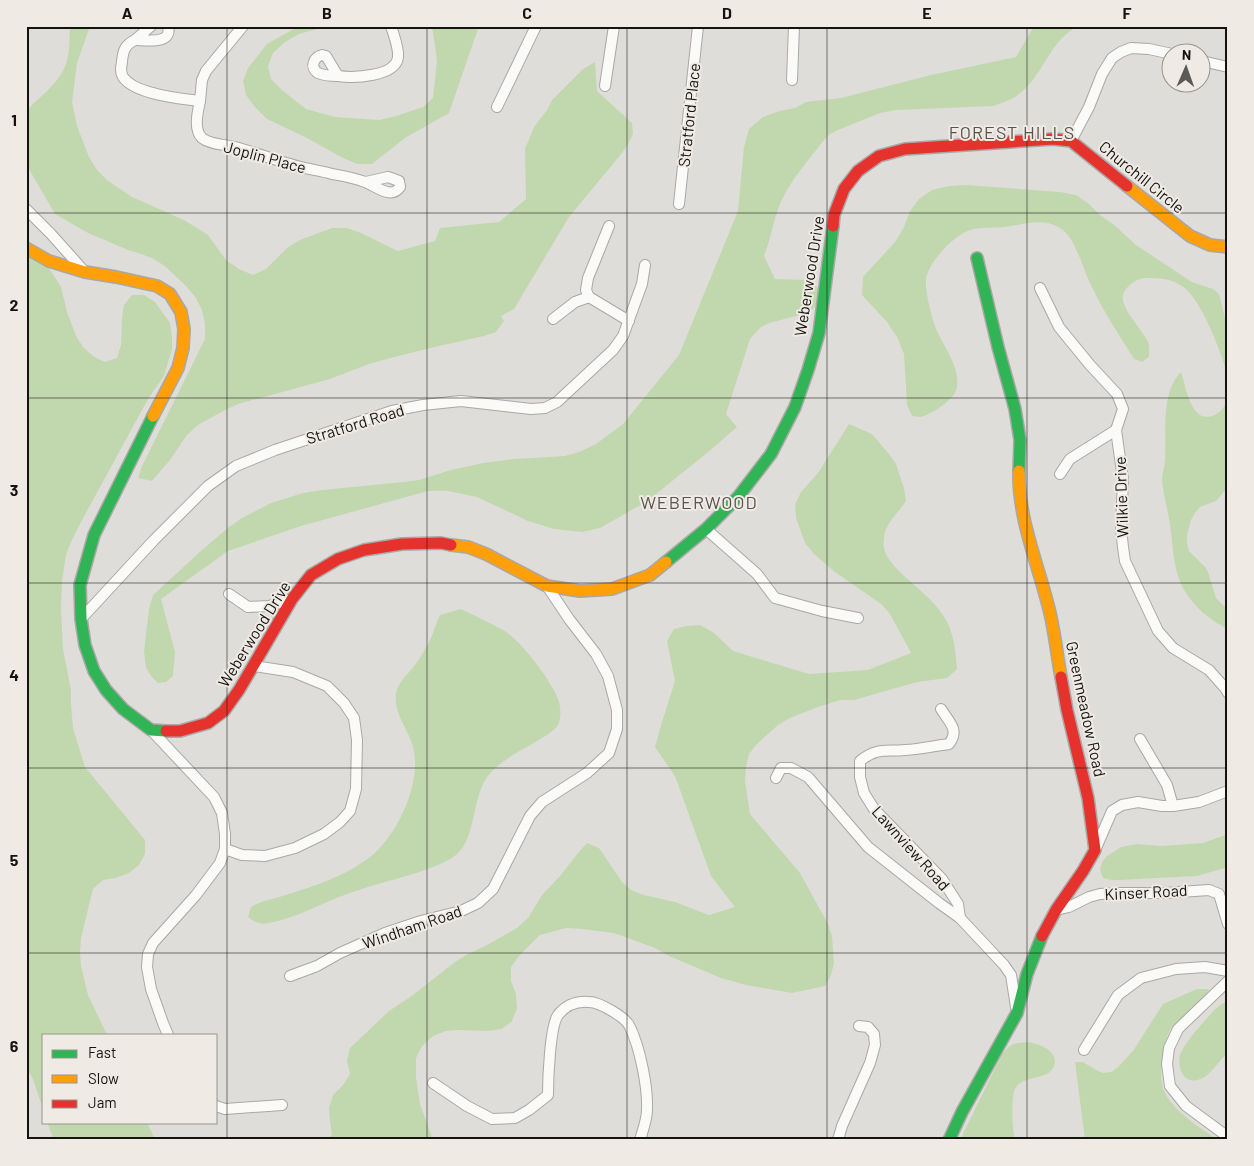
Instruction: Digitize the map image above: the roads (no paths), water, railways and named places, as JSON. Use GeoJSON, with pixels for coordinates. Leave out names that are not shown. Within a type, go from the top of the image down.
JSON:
{"type":"FeatureCollection","features":[{"type":"Feature","properties":{"kind":"street"},"geometry":{"type":"LineString","coordinates":[[150,26],[126,46],[122,58],[121,71],[123,77],[134,86],[160,95],[200,100]]}},
{"type":"Feature","properties":{"kind":"street"},"geometry":{"type":"LineString","coordinates":[[135,40],[161,40],[168,34],[168,26]]}},
{"type":"Feature","properties":{"kind":"street","name":"Joplin Place"},"geometry":{"type":"LineString","coordinates":[[243,26],[206,71],[202,80],[197,126],[201,137],[206,141],[236,147],[293,165],[366,182]]}},
{"type":"Feature","properties":{"kind":"street"},"geometry":{"type":"LineString","coordinates":[[338,76],[351,78],[365,76],[392,68],[396,64],[398,52],[391,26]]}},
{"type":"Feature","properties":{"kind":"street"},"geometry":{"type":"LineString","coordinates":[[497,107],[536,26]]}},
{"type":"Feature","properties":{"kind":"street"},"geometry":{"type":"LineString","coordinates":[[605,86],[614,26]]}},
{"type":"Feature","properties":{"kind":"street","name":"Stratford Place"},"geometry":{"type":"LineString","coordinates":[[679,204],[698,26]]}},
{"type":"Feature","properties":{"kind":"street"},"geometry":{"type":"LineString","coordinates":[[792,80],[794,26]]}},
{"type":"Feature","properties":{"kind":"street"},"geometry":{"type":"LineString","coordinates":[[1071,141],[1089,107],[1102,74],[1112,58],[1131,48],[1162,52]]}},
{"type":"Feature","properties":{"kind":"street"},"geometry":{"type":"LineString","coordinates":[[1212,63],[1228,67]]}},
{"type":"Feature","properties":{"kind":"street","name":"Weberwood Drive"},"geometry":{"type":"LineString","coordinates":[[151,730],[180,731],[208,723],[224,711],[254,666],[292,599],[311,576],[338,559],[364,550],[402,544],[441,543],[468,547],[486,554],[547,586],[580,591],[612,588],[650,575],[706,529],[738,497],[771,454],[795,407],[808,370],[819,333],[834,215],[844,189],[858,170],[879,156],[905,149],[1052,139],[1071,141]]}},
{"type":"Feature","properties":{"kind":"street","name":"Churchill Circle"},"geometry":{"type":"LineString","coordinates":[[1071,141],[1190,236],[1210,245],[1228,247]]}},
{"type":"Feature","properties":{"kind":"street"},"geometry":{"type":"LineString","coordinates":[[26,209],[85,272]]}},
{"type":"Feature","properties":{"kind":"street"},"geometry":{"type":"LineString","coordinates":[[609,226],[588,278],[586,290],[589,297],[629,321]]}},
{"type":"Feature","properties":{"kind":"street"},"geometry":{"type":"LineString","coordinates":[[26,248],[49,261],[85,272],[157,286],[170,294],[180,312],[184,329],[183,348],[178,368],[94,535],[80,585],[81,619],[85,646],[94,671],[106,690],[123,709],[151,730],[214,797],[222,814],[225,849],[220,863],[196,895],[153,943],[148,954],[147,967],[151,989],[168,1034]]}},
{"type":"Feature","properties":{"kind":"street","name":"Greenmeadow Road"},"geometry":{"type":"LineString","coordinates":[[977,258],[1015,409],[1020,440],[1019,483],[1022,512],[1050,614],[1067,710],[1088,798],[1095,850]]}},
{"type":"Feature","properties":{"kind":"street","name":"Stratford Road"},"geometry":{"type":"LineString","coordinates":[[81,619],[154,540],[208,486],[236,466],[275,450],[392,411],[416,406],[461,401],[531,409],[545,408],[557,402],[613,350],[624,336],[642,284],[645,265]]}},
{"type":"Feature","properties":{"kind":"street","name":"Wilkie Drive"},"geometry":{"type":"LineString","coordinates":[[1040,288],[1060,327],[1090,365],[1117,394],[1123,409],[1116,430],[1123,479],[1121,529],[1125,561],[1158,632],[1172,648],[1209,670],[1228,693]]}},
{"type":"Feature","properties":{"kind":"street"},"geometry":{"type":"LineString","coordinates":[[553,319],[575,302],[589,297]]}},
{"type":"Feature","properties":{"kind":"street"},"geometry":{"type":"LineString","coordinates":[[1060,474],[1070,460],[1116,430]]}},
{"type":"Feature","properties":{"kind":"street"},"geometry":{"type":"LineString","coordinates":[[706,529],[757,574],[775,598],[822,611],[858,618]]}},
{"type":"Feature","properties":{"kind":"street","name":"Windham Road"},"geometry":{"type":"LineString","coordinates":[[290,976],[317,966],[340,953],[385,933],[421,921],[461,911],[478,902],[493,888],[530,816],[542,802],[588,773],[610,753],[617,729],[616,710],[608,676],[596,654],[547,586]]}},
{"type":"Feature","properties":{"kind":"street"},"geometry":{"type":"LineString","coordinates":[[229,594],[248,607],[269,606],[292,599]]}},
{"type":"Feature","properties":{"kind":"street"},"geometry":{"type":"LineString","coordinates":[[225,849],[242,855],[265,856],[295,848],[324,834],[340,822],[350,811],[356,789],[357,740],[354,718],[344,702],[327,686],[293,672],[254,666]]}},
{"type":"Feature","properties":{"kind":"street","name":"Lawnview Road"},"geometry":{"type":"LineString","coordinates":[[942,709],[954,731],[954,738],[949,744],[903,750],[884,750],[867,755],[860,761],[860,777],[864,793],[874,809],[942,879],[958,904],[960,918]]}},
{"type":"Feature","properties":{"kind":"street"},"geometry":{"type":"LineString","coordinates":[[1140,739],[1167,785],[1173,806]]}},
{"type":"Feature","properties":{"kind":"street","name":"Lawnview Road"},"geometry":{"type":"LineString","coordinates":[[776,778],[781,768],[791,768],[808,777],[868,847],[960,918],[1011,975],[1017,1013]]}},
{"type":"Feature","properties":{"kind":"street"},"geometry":{"type":"LineString","coordinates":[[949,1140],[962,1112],[1017,1013],[1027,974],[1040,940],[1056,910],[1095,850],[1112,810],[1122,805],[1138,802],[1173,806],[1199,802],[1228,791]]}},
{"type":"Feature","properties":{"kind":"street","name":"Kinser Road"},"geometry":{"type":"LineString","coordinates":[[1056,910],[1069,907],[1100,894],[1209,890],[1219,894],[1228,924]]}},
{"type":"Feature","properties":{"kind":"street"},"geometry":{"type":"LineString","coordinates":[[1084,1050],[1118,995],[1141,978],[1176,969],[1205,967],[1228,971]]}},
{"type":"Feature","properties":{"kind":"street"},"geometry":{"type":"LineString","coordinates":[[1228,981],[1178,1029],[1169,1048],[1167,1064],[1170,1086],[1186,1106],[1228,1137]]}},
{"type":"Feature","properties":{"kind":"street"},"geometry":{"type":"LineString","coordinates":[[433,1083],[467,1106],[492,1119],[515,1118],[548,1095],[548,1073],[553,1029],[557,1016],[568,1005],[592,1002],[613,1011],[630,1025],[645,1080],[647,1111],[640,1140]]}},
{"type":"Feature","properties":{"kind":"street"},"geometry":{"type":"LineString","coordinates":[[838,1140],[842,1126],[870,1063],[875,1045],[874,1034],[868,1027],[859,1026]]}},
{"type":"Feature","properties":{"kind":"street"},"geometry":{"type":"LineString","coordinates":[[218,1106],[238,1108],[282,1105]]}},
{"type":"Feature","properties":{"kind":"district","name":"FOREST HILLS"},"geometry":{"type":"Point","coordinates":[1012,133]}},
{"type":"Feature","properties":{"kind":"district","name":"WEBERWOOD"},"geometry":{"type":"Point","coordinates":[699,503]}}]}
